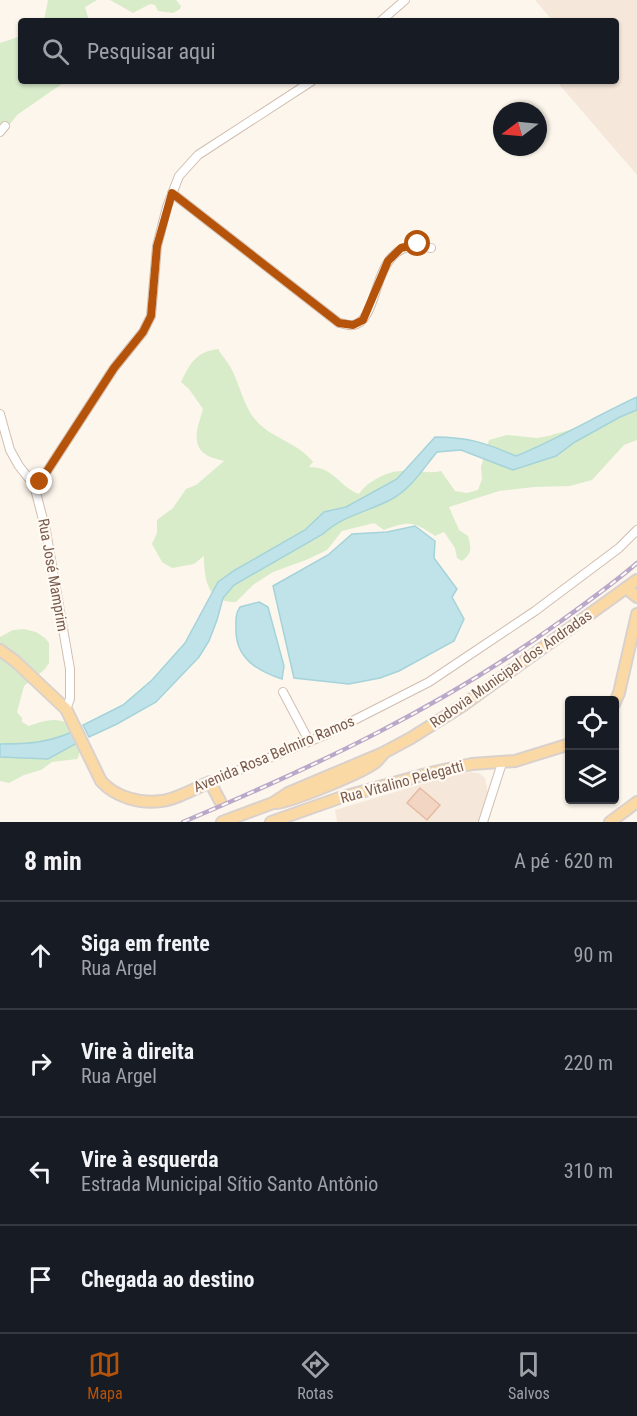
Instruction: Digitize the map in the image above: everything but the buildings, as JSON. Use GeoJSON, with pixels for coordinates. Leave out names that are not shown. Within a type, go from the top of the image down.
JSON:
{"type":"FeatureCollection","features":[{"type":"Feature","properties":{"kind":"main road","name":"Rodovia Municipal dos Andradas"},"geometry":{"type":"LineString","coordinates":[[273,803],[288,793],[411,738],[462,706],[637,580]]}},
{"type":"Feature","properties":{"kind":"main road"},"geometry":{"type":"LineString","coordinates":[[626,588],[637,597]]}},
{"type":"Feature","properties":{"kind":"main road"},"geometry":{"type":"LineString","coordinates":[[618,696],[637,614]]}},
{"type":"Feature","properties":{"kind":"main road","name":"Avenida Rosa Belmiro Ramos"},"geometry":{"type":"LineString","coordinates":[[0,650],[66,709],[101,781],[108,789],[141,801],[161,802],[210,782]]}},
{"type":"Feature","properties":{"kind":"main road","name":"Rua Vitalino Pelegatti"},"geometry":{"type":"LineString","coordinates":[[271,822],[339,798],[450,768],[529,758],[565,746]]}},
{"type":"Feature","properties":{"kind":"main road","name":"Rodovia Municipal dos Andradas"},"geometry":{"type":"LineString","coordinates":[[222,811],[286,802],[372,765],[377,755]]}},
{"type":"Feature","properties":{"kind":"main road"},"geometry":{"type":"LineString","coordinates":[[210,782],[222,811]]}},
{"type":"Feature","properties":{"kind":"main road"},"geometry":{"type":"LineString","coordinates":[[336,782],[339,798]]}},
{"type":"Feature","properties":{"kind":"main road"},"geometry":{"type":"LineString","coordinates":[[610,822],[637,802]]}},
{"type":"Feature","properties":{"kind":"street"},"geometry":{"type":"LineString","coordinates":[[384,18],[405,0]]}},
{"type":"Feature","properties":{"kind":"street"},"geometry":{"type":"LineString","coordinates":[[34,485],[40,482],[114,368],[148,325],[151,316],[157,246],[179,176],[198,154],[307,84]]}},
{"type":"Feature","properties":{"kind":"street"},"geometry":{"type":"LineString","coordinates":[[172,193],[339,323],[353,325],[363,320],[388,261],[401,248],[418,244],[431,248]]}},
{"type":"Feature","properties":{"kind":"street","name":"Rua José Mamprim"},"geometry":{"type":"LineString","coordinates":[[0,414],[10,450],[34,485],[46,531],[70,669],[70,699],[66,709]]}},
{"type":"Feature","properties":{"kind":"street","name":"Avenida Rosa Belmiro Ramos"},"geometry":{"type":"LineString","coordinates":[[210,782],[325,735],[429,682],[535,611],[619,548],[637,530]]}},
{"type":"Feature","properties":{"kind":"street"},"geometry":{"type":"LineString","coordinates":[[283,692],[309,741]]}},
{"type":"Feature","properties":{"kind":"street"},"geometry":{"type":"LineString","coordinates":[[483,822],[502,763]]}},
{"type":"Feature","properties":{"kind":"shaded area"},"geometry":{"type":"Polygon","coordinates":[[[535,0],[637,0],[637,175],[559,84],[619,84],[619,18],[550,18],[535,0]]]}},
{"type":"Feature","properties":{"kind":"shaded area"},"geometry":{"type":"Polygon","coordinates":[[[471,772],[479,773],[485,778],[488,793],[478,822],[337,822],[335,810],[438,779],[471,772]]]}},
{"type":"Feature","properties":{"kind":"green space"},"geometry":{"type":"Polygon","coordinates":[[[48,0],[97,0],[85,7],[88,18],[45,18],[48,0]]]}},
{"type":"Feature","properties":{"kind":"green space"},"geometry":{"type":"Polygon","coordinates":[[[110,0],[176,0],[181,6],[173,13],[158,11],[155,5],[150,4],[133,13],[110,0]]]}},
{"type":"Feature","properties":{"kind":"green space"},"geometry":{"type":"Polygon","coordinates":[[[18,37],[18,84],[62,84],[17,115],[0,137],[0,43],[18,37]]]}},
{"type":"Feature","properties":{"kind":"green space"},"geometry":{"type":"Polygon","coordinates":[[[218,349],[231,369],[251,413],[260,425],[307,455],[313,462],[309,467],[331,473],[352,491],[359,494],[378,478],[401,471],[441,471],[455,491],[467,493],[478,490],[482,479],[481,467],[489,440],[507,435],[537,438],[548,436],[606,420],[637,407],[637,440],[624,445],[592,480],[570,486],[499,491],[449,507],[459,530],[468,536],[469,540],[470,552],[462,561],[457,558],[455,548],[444,532],[435,536],[411,524],[384,530],[374,523],[342,531],[327,550],[273,572],[253,585],[236,602],[227,601],[219,599],[210,588],[205,573],[204,556],[194,564],[172,568],[162,562],[152,544],[157,533],[157,520],[173,508],[186,489],[196,485],[224,461],[209,457],[200,450],[197,433],[203,409],[181,382],[194,360],[204,353],[218,349]]]}},
{"type":"Feature","properties":{"kind":"green space"},"geometry":{"type":"Polygon","coordinates":[[[24,629],[36,632],[49,643],[49,663],[24,686],[17,712],[22,722],[29,726],[54,720],[67,724],[79,752],[77,759],[52,762],[41,770],[9,783],[0,781],[0,637],[13,630],[24,629]]]}},
{"type":"Feature","properties":{"kind":"water"},"geometry":{"type":"Polygon","coordinates":[[[637,397],[637,410],[575,442],[556,456],[513,470],[461,450],[437,452],[416,479],[397,496],[338,523],[234,585],[223,598],[209,641],[199,657],[156,702],[89,737],[83,725],[123,705],[152,680],[185,643],[218,582],[305,530],[324,512],[346,507],[397,479],[435,437],[477,442],[516,456],[637,397]]]}},
{"type":"Feature","properties":{"kind":"water"},"geometry":{"type":"Polygon","coordinates":[[[415,526],[435,541],[434,558],[457,589],[452,597],[464,619],[454,641],[399,671],[380,678],[349,684],[294,678],[273,586],[328,555],[352,534],[387,532],[415,526]]]}},
{"type":"Feature","properties":{"kind":"water"},"geometry":{"type":"Polygon","coordinates":[[[259,602],[268,607],[284,666],[282,679],[257,668],[250,662],[244,656],[237,640],[238,610],[240,607],[259,602]]]}},
{"type":"Feature","properties":{"kind":"water"},"geometry":{"type":"Polygon","coordinates":[[[74,731],[79,742],[48,759],[0,757],[0,744],[38,742],[74,731]]]}},
{"type":"Feature","properties":{"kind":"railway"},"geometry":{"type":"LineString","coordinates":[[183,822],[331,756],[471,681],[561,621],[637,563]]}},
{"type":"Feature","properties":{"kind":"route"},"geometry":{"type":"LineString","coordinates":[[40,482],[114,368],[148,325],[151,316],[157,246],[172,193],[339,323],[353,325],[363,320],[388,261],[401,248],[418,244]]}}]}
